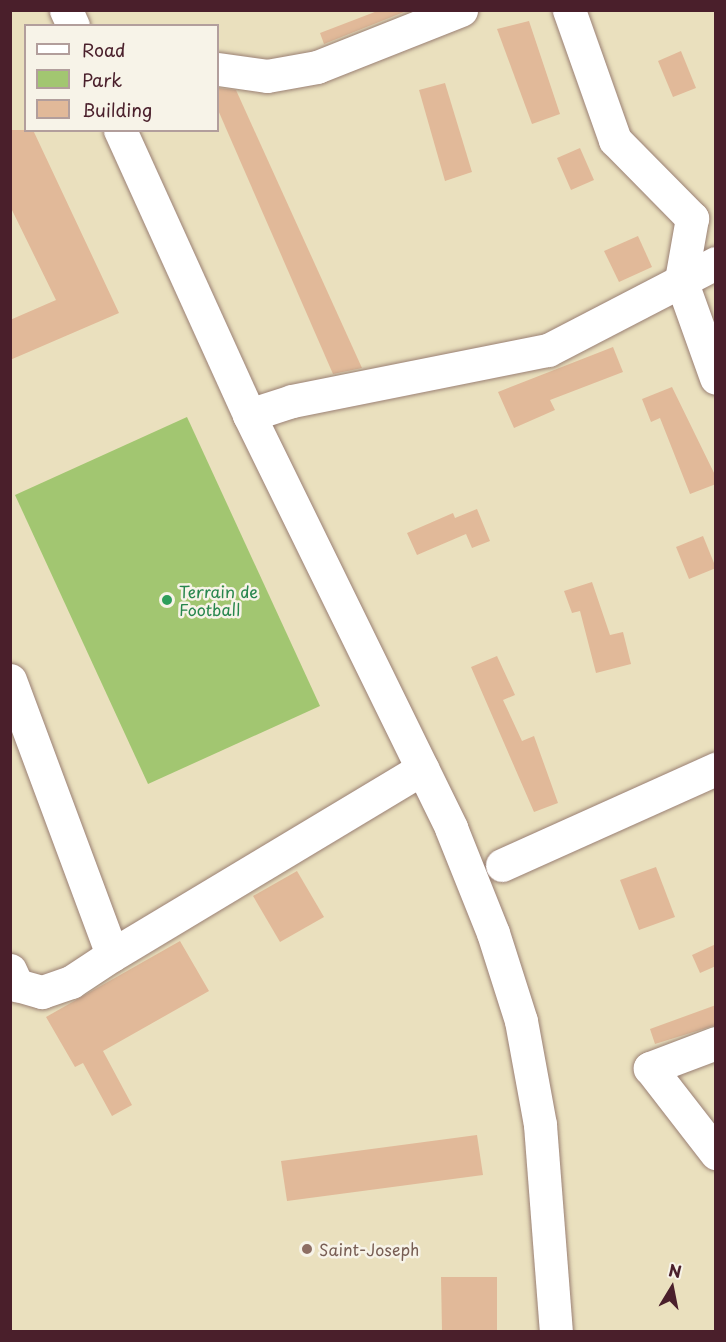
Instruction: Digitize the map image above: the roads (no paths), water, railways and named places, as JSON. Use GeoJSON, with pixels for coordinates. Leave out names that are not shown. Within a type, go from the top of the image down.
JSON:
{"type":"FeatureCollection","features":[{"type":"Feature","properties":{"kind":"street"},"geometry":{"type":"LineString","coordinates":[[66,10],[72,24]]}},
{"type":"Feature","properties":{"kind":"street"},"geometry":{"type":"LineString","coordinates":[[219,69],[267,76],[317,67],[461,10]]}},
{"type":"Feature","properties":{"kind":"street"},"geometry":{"type":"LineString","coordinates":[[569,10],[615,140],[692,218],[681,280],[716,378]]}},
{"type":"Feature","properties":{"kind":"street"},"geometry":{"type":"LineString","coordinates":[[121,132],[249,414],[422,769],[488,923],[521,1021],[540,1125],[556,1332]]}},
{"type":"Feature","properties":{"kind":"street"},"geometry":{"type":"LineString","coordinates":[[249,414],[292,401],[548,350],[716,263]]}},
{"type":"Feature","properties":{"kind":"street"},"geometry":{"type":"LineString","coordinates":[[10,680],[112,956]]}},
{"type":"Feature","properties":{"kind":"street"},"geometry":{"type":"LineString","coordinates":[[10,970],[16,985],[42,992],[112,956],[422,769]]}},
{"type":"Feature","properties":{"kind":"street"},"geometry":{"type":"LineString","coordinates":[[502,865],[716,769]]}},
{"type":"Feature","properties":{"kind":"street"},"geometry":{"type":"LineString","coordinates":[[716,1042],[650,1068],[716,1153]]}},
{"type":"Feature","properties":{"kind":"place","name":"Terrain de Football"},"geometry":{"type":"Point","coordinates":[167,600]}},
{"type":"Feature","properties":{"kind":"place","name":"Saint-Joseph"},"geometry":{"type":"Point","coordinates":[307,1249]}}]}
